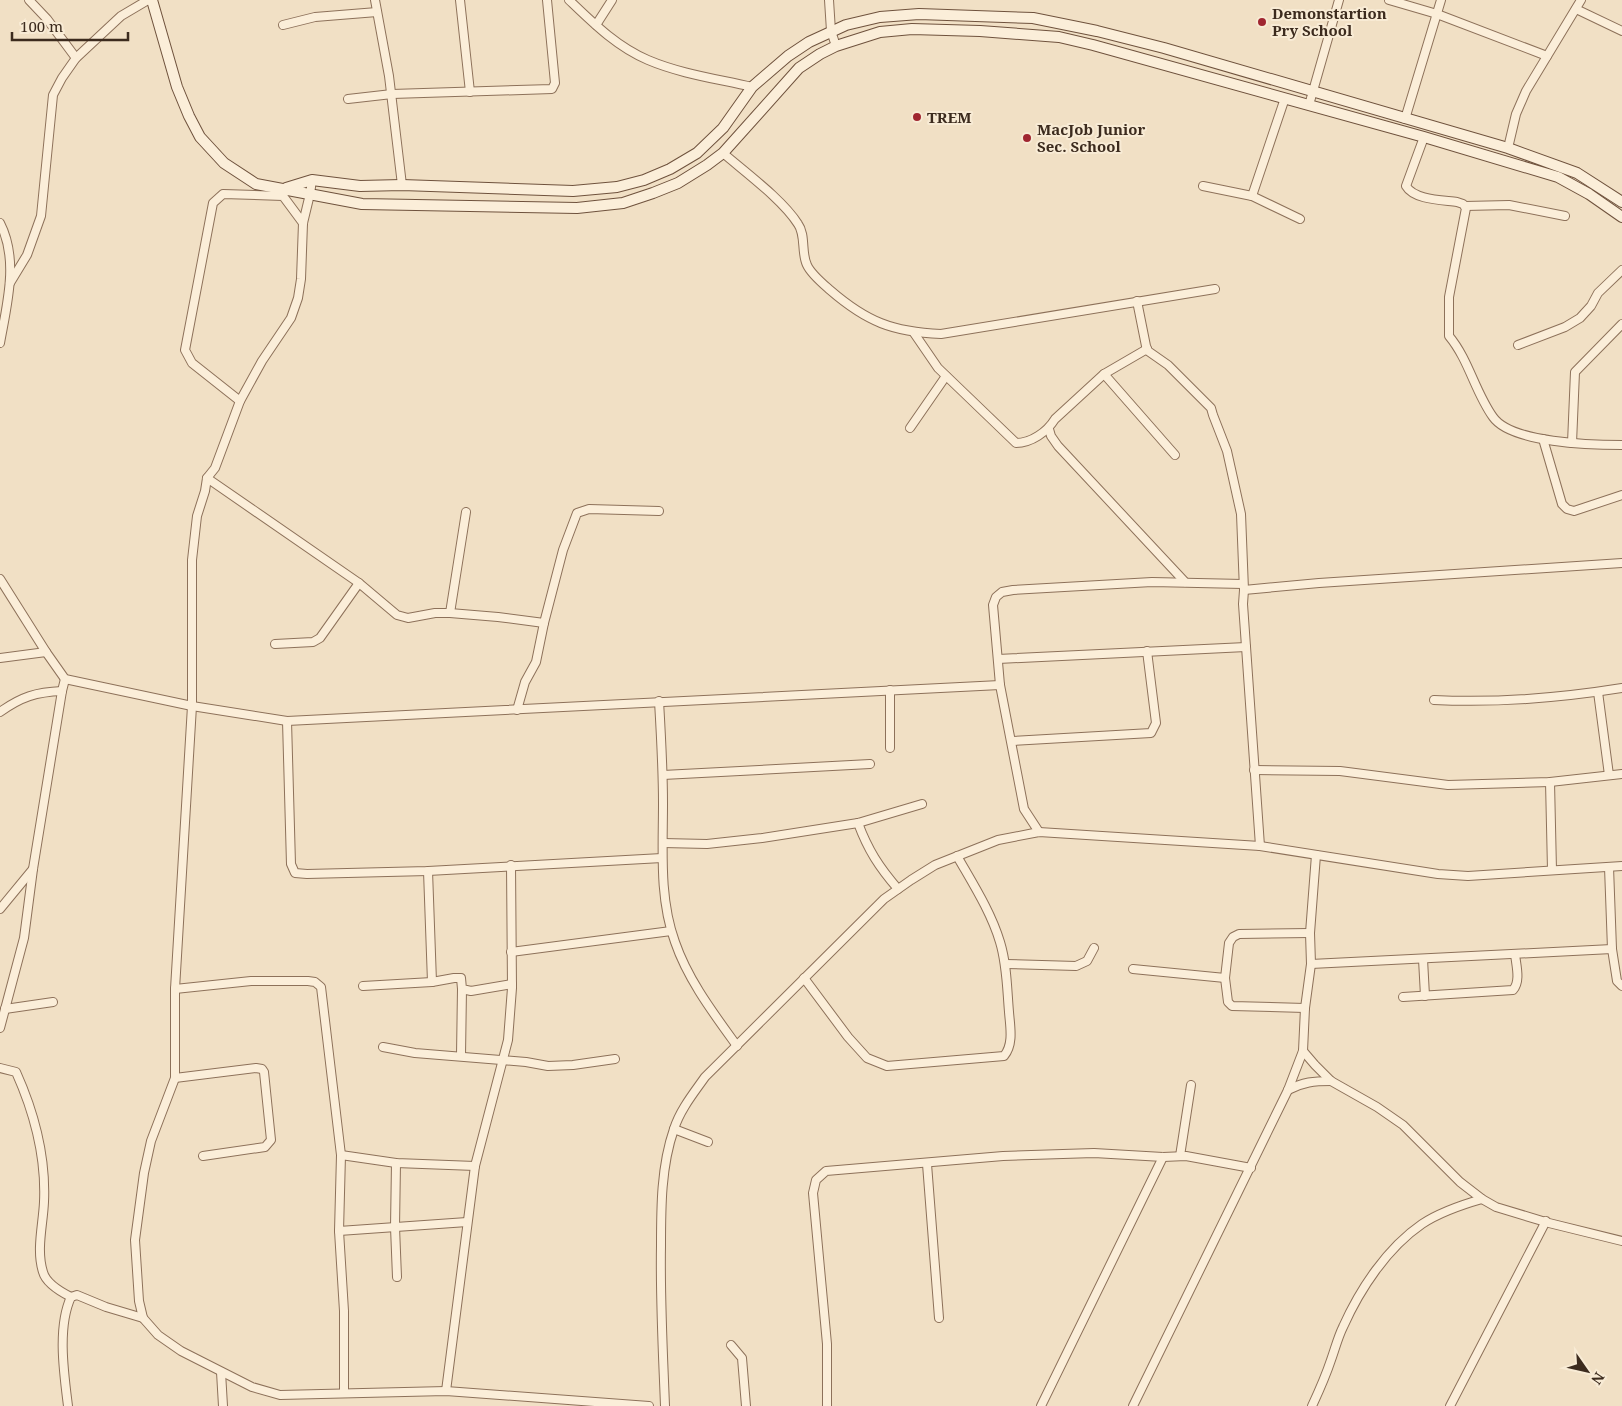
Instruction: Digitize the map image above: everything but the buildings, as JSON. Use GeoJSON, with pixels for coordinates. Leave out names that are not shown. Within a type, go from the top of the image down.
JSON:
{"type":"FeatureCollection","features":[{"type":"Feature","properties":{"kind":"main road"},"geometry":{"type":"LineString","coordinates":[[150,0],[177,87],[189,116],[200,137],[224,163],[256,184],[362,204],[577,208],[623,203],[678,183],[723,153],[799,68],[820,54],[836,46],[880,32],[912,29],[980,30],[1033,34],[1093,46],[1424,137],[1558,177],[1589,194],[1622,217]]}},
{"type":"Feature","properties":{"kind":"main road"},"geometry":{"type":"LineString","coordinates":[[285,188],[312,180],[360,186],[402,184],[573,191],[617,187],[644,180],[670,169],[697,153],[712,141],[752,87],[788,56],[809,42],[846,25],[880,17],[919,14],[1033,18],[1088,29],[1164,48],[1508,148],[1577,173],[1622,202]]}},
{"type":"Feature","properties":{"kind":"street"},"geometry":{"type":"LineString","coordinates":[[29,0],[76,58]]}},
{"type":"Feature","properties":{"kind":"street"},"geometry":{"type":"LineString","coordinates":[[10,283],[27,255],[41,216],[54,95],[62,78],[76,58],[121,16],[150,0]]}},
{"type":"Feature","properties":{"kind":"street"},"geometry":{"type":"LineString","coordinates":[[376,0],[392,94],[402,184]]}},
{"type":"Feature","properties":{"kind":"street"},"geometry":{"type":"LineString","coordinates":[[460,0],[470,92]]}},
{"type":"Feature","properties":{"kind":"street"},"geometry":{"type":"LineString","coordinates":[[348,100],[392,94],[552,89],[555,86],[547,0]]}},
{"type":"Feature","properties":{"kind":"street"},"geometry":{"type":"LineString","coordinates":[[569,0],[612,39],[648,60],[694,74],[752,87]]}},
{"type":"Feature","properties":{"kind":"street"},"geometry":{"type":"LineString","coordinates":[[596,25],[612,0]]}},
{"type":"Feature","properties":{"kind":"street"},"geometry":{"type":"LineString","coordinates":[[829,0],[831,31],[836,46]]}},
{"type":"Feature","properties":{"kind":"street"},"geometry":{"type":"LineString","coordinates":[[1309,105],[1339,0]]}},
{"type":"Feature","properties":{"kind":"street"},"geometry":{"type":"LineString","coordinates":[[1389,0],[1437,14],[1547,56]]}},
{"type":"Feature","properties":{"kind":"street"},"geometry":{"type":"LineString","coordinates":[[1405,119],[1441,0]]}},
{"type":"Feature","properties":{"kind":"street"},"geometry":{"type":"LineString","coordinates":[[1508,148],[1516,114],[1523,99],[1582,0]]}},
{"type":"Feature","properties":{"kind":"street"},"geometry":{"type":"LineString","coordinates":[[1576,9],[1622,31]]}},
{"type":"Feature","properties":{"kind":"street"},"geometry":{"type":"LineString","coordinates":[[283,25],[315,17],[377,12]]}},
{"type":"Feature","properties":{"kind":"street"},"geometry":{"type":"LineString","coordinates":[[1252,196],[1284,98]]}},
{"type":"Feature","properties":{"kind":"street"},"geometry":{"type":"LineString","coordinates":[[1424,137],[1406,181],[1408,189],[1420,196],[1457,202],[1465,206],[1509,205],[1565,216]]}},
{"type":"Feature","properties":{"kind":"street"},"geometry":{"type":"LineString","coordinates":[[723,153],[780,204],[800,225],[806,264],[821,282],[847,304],[883,325],[914,333],[941,334],[1215,289]]}},
{"type":"Feature","properties":{"kind":"street"},"geometry":{"type":"LineString","coordinates":[[312,180],[303,222],[301,279],[298,298],[291,318],[262,362],[240,401],[215,468],[207,478],[197,516],[192,560],[192,706],[175,989],[174,1078],[151,1141],[144,1173],[136,1240],[139,1301],[143,1318],[158,1335],[181,1351],[252,1387],[280,1395],[446,1391],[650,1406]]}},
{"type":"Feature","properties":{"kind":"street"},"geometry":{"type":"LineString","coordinates":[[1203,186],[1252,196],[1300,219]]}},
{"type":"Feature","properties":{"kind":"street"},"geometry":{"type":"LineString","coordinates":[[240,401],[192,363],[185,350],[213,203],[223,194],[283,196],[303,222]]}},
{"type":"Feature","properties":{"kind":"street"},"geometry":{"type":"LineString","coordinates":[[1465,206],[1466,215],[1449,298],[1449,336],[1457,347],[1492,417],[1499,425],[1513,432],[1544,439],[1572,443],[1622,445]]}},
{"type":"Feature","properties":{"kind":"street"},"geometry":{"type":"LineString","coordinates":[[0,223],[4,231],[9,256],[10,283],[0,343]]}},
{"type":"Feature","properties":{"kind":"street"},"geometry":{"type":"LineString","coordinates":[[1518,345],[1565,327],[1580,318],[1591,306],[1598,293],[1622,270]]}},
{"type":"Feature","properties":{"kind":"street"},"geometry":{"type":"LineString","coordinates":[[1138,301],[1147,349],[1168,365],[1210,408],[1227,451],[1241,514],[1243,604],[1260,846]]}},
{"type":"Feature","properties":{"kind":"street"},"geometry":{"type":"LineString","coordinates":[[1572,443],[1575,372],[1622,324]]}},
{"type":"Feature","properties":{"kind":"street"},"geometry":{"type":"LineString","coordinates":[[914,333],[938,368],[1016,443],[1024,443],[1049,429],[1054,420],[1104,374],[1147,349]]}},
{"type":"Feature","properties":{"kind":"street"},"geometry":{"type":"LineString","coordinates":[[1104,374],[1175,455]]}},
{"type":"Feature","properties":{"kind":"street"},"geometry":{"type":"LineString","coordinates":[[910,428],[946,376]]}},
{"type":"Feature","properties":{"kind":"street"},"geometry":{"type":"LineString","coordinates":[[1049,429],[1051,436],[1058,446],[1185,582]]}},
{"type":"Feature","properties":{"kind":"street"},"geometry":{"type":"LineString","coordinates":[[1544,439],[1562,504],[1567,509],[1574,511],[1622,495]]}},
{"type":"Feature","properties":{"kind":"street"},"geometry":{"type":"LineString","coordinates":[[207,478],[358,583],[397,615],[408,618],[435,613],[450,613],[544,623]]}},
{"type":"Feature","properties":{"kind":"street"},"geometry":{"type":"LineString","coordinates":[[517,710],[525,682],[536,662],[563,550],[577,513],[589,510],[659,511]]}},
{"type":"Feature","properties":{"kind":"street"},"geometry":{"type":"LineString","coordinates":[[450,613],[466,512]]}},
{"type":"Feature","properties":{"kind":"street"},"geometry":{"type":"LineString","coordinates":[[1039,832],[1024,809],[1000,684],[993,605],[996,597],[1002,592],[1058,586],[1185,582],[1243,587],[1622,563]]}},
{"type":"Feature","properties":{"kind":"street"},"geometry":{"type":"LineString","coordinates":[[0,579],[65,679],[192,706],[287,721],[1000,684]]}},
{"type":"Feature","properties":{"kind":"street"},"geometry":{"type":"LineString","coordinates":[[274,644],[313,642],[320,638],[358,583]]}},
{"type":"Feature","properties":{"kind":"street"},"geometry":{"type":"LineString","coordinates":[[998,658],[1246,646]]}},
{"type":"Feature","properties":{"kind":"street"},"geometry":{"type":"LineString","coordinates":[[1012,741],[1151,733],[1156,723],[1147,651]]}},
{"type":"Feature","properties":{"kind":"street"},"geometry":{"type":"LineString","coordinates":[[0,658],[46,652]]}},
{"type":"Feature","properties":{"kind":"street"},"geometry":{"type":"LineString","coordinates":[[0,1028],[24,938],[33,869],[65,679]]}},
{"type":"Feature","properties":{"kind":"street"},"geometry":{"type":"LineString","coordinates":[[1434,700],[1460,701],[1570,696],[1622,688]]}},
{"type":"Feature","properties":{"kind":"street"},"geometry":{"type":"LineString","coordinates":[[890,690],[890,748]]}},
{"type":"Feature","properties":{"kind":"street"},"geometry":{"type":"LineString","coordinates":[[0,712],[16,701],[32,695],[62,691]]}},
{"type":"Feature","properties":{"kind":"street"},"geometry":{"type":"LineString","coordinates":[[1598,692],[1609,774]]}},
{"type":"Feature","properties":{"kind":"street"},"geometry":{"type":"LineString","coordinates":[[659,701],[663,775],[662,858],[666,905],[671,931],[686,967],[715,1015],[738,1046]]}},
{"type":"Feature","properties":{"kind":"street"},"geometry":{"type":"LineString","coordinates":[[287,721],[291,864],[295,873],[428,871],[662,858]]}},
{"type":"Feature","properties":{"kind":"street"},"geometry":{"type":"LineString","coordinates":[[663,775],[870,764]]}},
{"type":"Feature","properties":{"kind":"street"},"geometry":{"type":"LineString","coordinates":[[1254,770],[1340,771],[1448,785],[1550,782],[1622,774]]}},
{"type":"Feature","properties":{"kind":"street"},"geometry":{"type":"LineString","coordinates":[[1550,782],[1552,870]]}},
{"type":"Feature","properties":{"kind":"street"},"geometry":{"type":"LineString","coordinates":[[663,843],[707,844],[752,839],[858,823],[922,804]]}},
{"type":"Feature","properties":{"kind":"street"},"geometry":{"type":"LineString","coordinates":[[858,823],[871,854],[898,889]]}},
{"type":"Feature","properties":{"kind":"street"},"geometry":{"type":"LineString","coordinates":[[665,1406],[660,1269],[661,1208],[667,1155],[674,1129],[685,1105],[705,1077],[884,899],[935,865],[998,840],[1039,832],[1260,846],[1438,874],[1468,876],[1622,866]]}},
{"type":"Feature","properties":{"kind":"street"},"geometry":{"type":"LineString","coordinates":[[1133,1406],[1251,1168],[1288,1090],[1303,1051],[1305,1008],[1311,964],[1310,933],[1316,855]]}},
{"type":"Feature","properties":{"kind":"street"},"geometry":{"type":"LineString","coordinates":[[804,978],[866,1058],[887,1066],[1004,1056],[1010,1046],[1010,1030],[1005,964],[1001,943],[993,920],[957,856]]}},
{"type":"Feature","properties":{"kind":"street"},"geometry":{"type":"LineString","coordinates":[[446,1391],[475,1166],[508,1040],[512,984],[511,865]]}},
{"type":"Feature","properties":{"kind":"street"},"geometry":{"type":"LineString","coordinates":[[1609,867],[1612,949],[1617,981],[1622,986]]}},
{"type":"Feature","properties":{"kind":"street"},"geometry":{"type":"LineString","coordinates":[[0,909],[33,869]]}},
{"type":"Feature","properties":{"kind":"street"},"geometry":{"type":"LineString","coordinates":[[428,871],[432,982]]}},
{"type":"Feature","properties":{"kind":"street"},"geometry":{"type":"LineString","coordinates":[[511,952],[671,931]]}},
{"type":"Feature","properties":{"kind":"street"},"geometry":{"type":"LineString","coordinates":[[1305,1008],[1232,1006],[1228,1002],[1225,978],[1229,943],[1233,937],[1239,934],[1310,933]]}},
{"type":"Feature","properties":{"kind":"street"},"geometry":{"type":"LineString","coordinates":[[1005,964],[1076,966],[1087,961],[1094,948]]}},
{"type":"Feature","properties":{"kind":"street"},"geometry":{"type":"LineString","coordinates":[[1311,964],[1612,949]]}},
{"type":"Feature","properties":{"kind":"street"},"geometry":{"type":"LineString","coordinates":[[1403,997],[1513,990],[1517,986],[1518,981],[1516,954]]}},
{"type":"Feature","properties":{"kind":"street"},"geometry":{"type":"LineString","coordinates":[[1423,959],[1425,996]]}},
{"type":"Feature","properties":{"kind":"street"},"geometry":{"type":"LineString","coordinates":[[1132,969],[1225,978]]}},
{"type":"Feature","properties":{"kind":"street"},"geometry":{"type":"LineString","coordinates":[[363,986],[432,982],[461,978],[461,1055]]}},
{"type":"Feature","properties":{"kind":"street"},"geometry":{"type":"LineString","coordinates":[[175,989],[251,981],[308,981],[315,982],[321,987],[341,1155],[339,1231],[344,1311],[344,1393]]}},
{"type":"Feature","properties":{"kind":"street"},"geometry":{"type":"LineString","coordinates":[[462,989],[471,991],[512,984]]}},
{"type":"Feature","properties":{"kind":"street"},"geometry":{"type":"LineString","coordinates":[[5,1009],[53,1002]]}},
{"type":"Feature","properties":{"kind":"street"},"geometry":{"type":"LineString","coordinates":[[383,1047],[548,1066],[573,1065],[615,1059]]}},
{"type":"Feature","properties":{"kind":"street"},"geometry":{"type":"LineString","coordinates":[[1303,1051],[1331,1081],[1404,1125],[1460,1182],[1482,1199],[1496,1206],[1546,1222],[1622,1242]]}},
{"type":"Feature","properties":{"kind":"street"},"geometry":{"type":"LineString","coordinates":[[0,1068],[16,1072],[24,1090],[40,1142],[44,1201],[40,1248],[44,1275],[58,1290],[71,1297],[77,1295],[106,1307],[143,1318]]}},
{"type":"Feature","properties":{"kind":"street"},"geometry":{"type":"LineString","coordinates":[[174,1078],[256,1068],[262,1069],[264,1072],[271,1140],[269,1144],[265,1147],[203,1156]]}},
{"type":"Feature","properties":{"kind":"street"},"geometry":{"type":"LineString","coordinates":[[1288,1090],[1302,1083],[1331,1081]]}},
{"type":"Feature","properties":{"kind":"street"},"geometry":{"type":"LineString","coordinates":[[1180,1156],[1191,1085]]}},
{"type":"Feature","properties":{"kind":"street"},"geometry":{"type":"LineString","coordinates":[[674,1129],[708,1142]]}},
{"type":"Feature","properties":{"kind":"street"},"geometry":{"type":"LineString","coordinates":[[827,1406],[827,1344],[813,1193],[816,1180],[826,1171],[927,1164],[1003,1156],[1085,1153],[1163,1157],[1186,1156],[1251,1168]]}},
{"type":"Feature","properties":{"kind":"street"},"geometry":{"type":"LineString","coordinates":[[341,1155],[396,1163],[475,1166]]}},
{"type":"Feature","properties":{"kind":"street"},"geometry":{"type":"LineString","coordinates":[[1041,1406],[1163,1157]]}},
{"type":"Feature","properties":{"kind":"street"},"geometry":{"type":"LineString","coordinates":[[396,1163],[395,1227],[397,1277]]}},
{"type":"Feature","properties":{"kind":"street"},"geometry":{"type":"LineString","coordinates":[[927,1164],[939,1318]]}},
{"type":"Feature","properties":{"kind":"street"},"geometry":{"type":"LineString","coordinates":[[1312,1406],[1331,1361],[1342,1328],[1360,1294],[1397,1244],[1422,1224],[1447,1211],[1482,1199]]}},
{"type":"Feature","properties":{"kind":"street"},"geometry":{"type":"LineString","coordinates":[[339,1231],[468,1222]]}},
{"type":"Feature","properties":{"kind":"street"},"geometry":{"type":"LineString","coordinates":[[1450,1406],[1546,1222]]}},
{"type":"Feature","properties":{"kind":"street"},"geometry":{"type":"LineString","coordinates":[[68,1406],[64,1372],[64,1330],[67,1306],[71,1297]]}},
{"type":"Feature","properties":{"kind":"street"},"geometry":{"type":"LineString","coordinates":[[731,1345],[742,1358],[746,1406]]}},
{"type":"Feature","properties":{"kind":"street"},"geometry":{"type":"LineString","coordinates":[[221,1372],[223,1406]]}},
{"type":"Feature","properties":{"kind":"place","name":"Demonstartion Pry School"},"geometry":{"type":"Point","coordinates":[1262,22]}},
{"type":"Feature","properties":{"kind":"place","name":"TREM"},"geometry":{"type":"Point","coordinates":[917,117]}},
{"type":"Feature","properties":{"kind":"place","name":"MacJob Junior Sec. School"},"geometry":{"type":"Point","coordinates":[1027,138]}}]}
